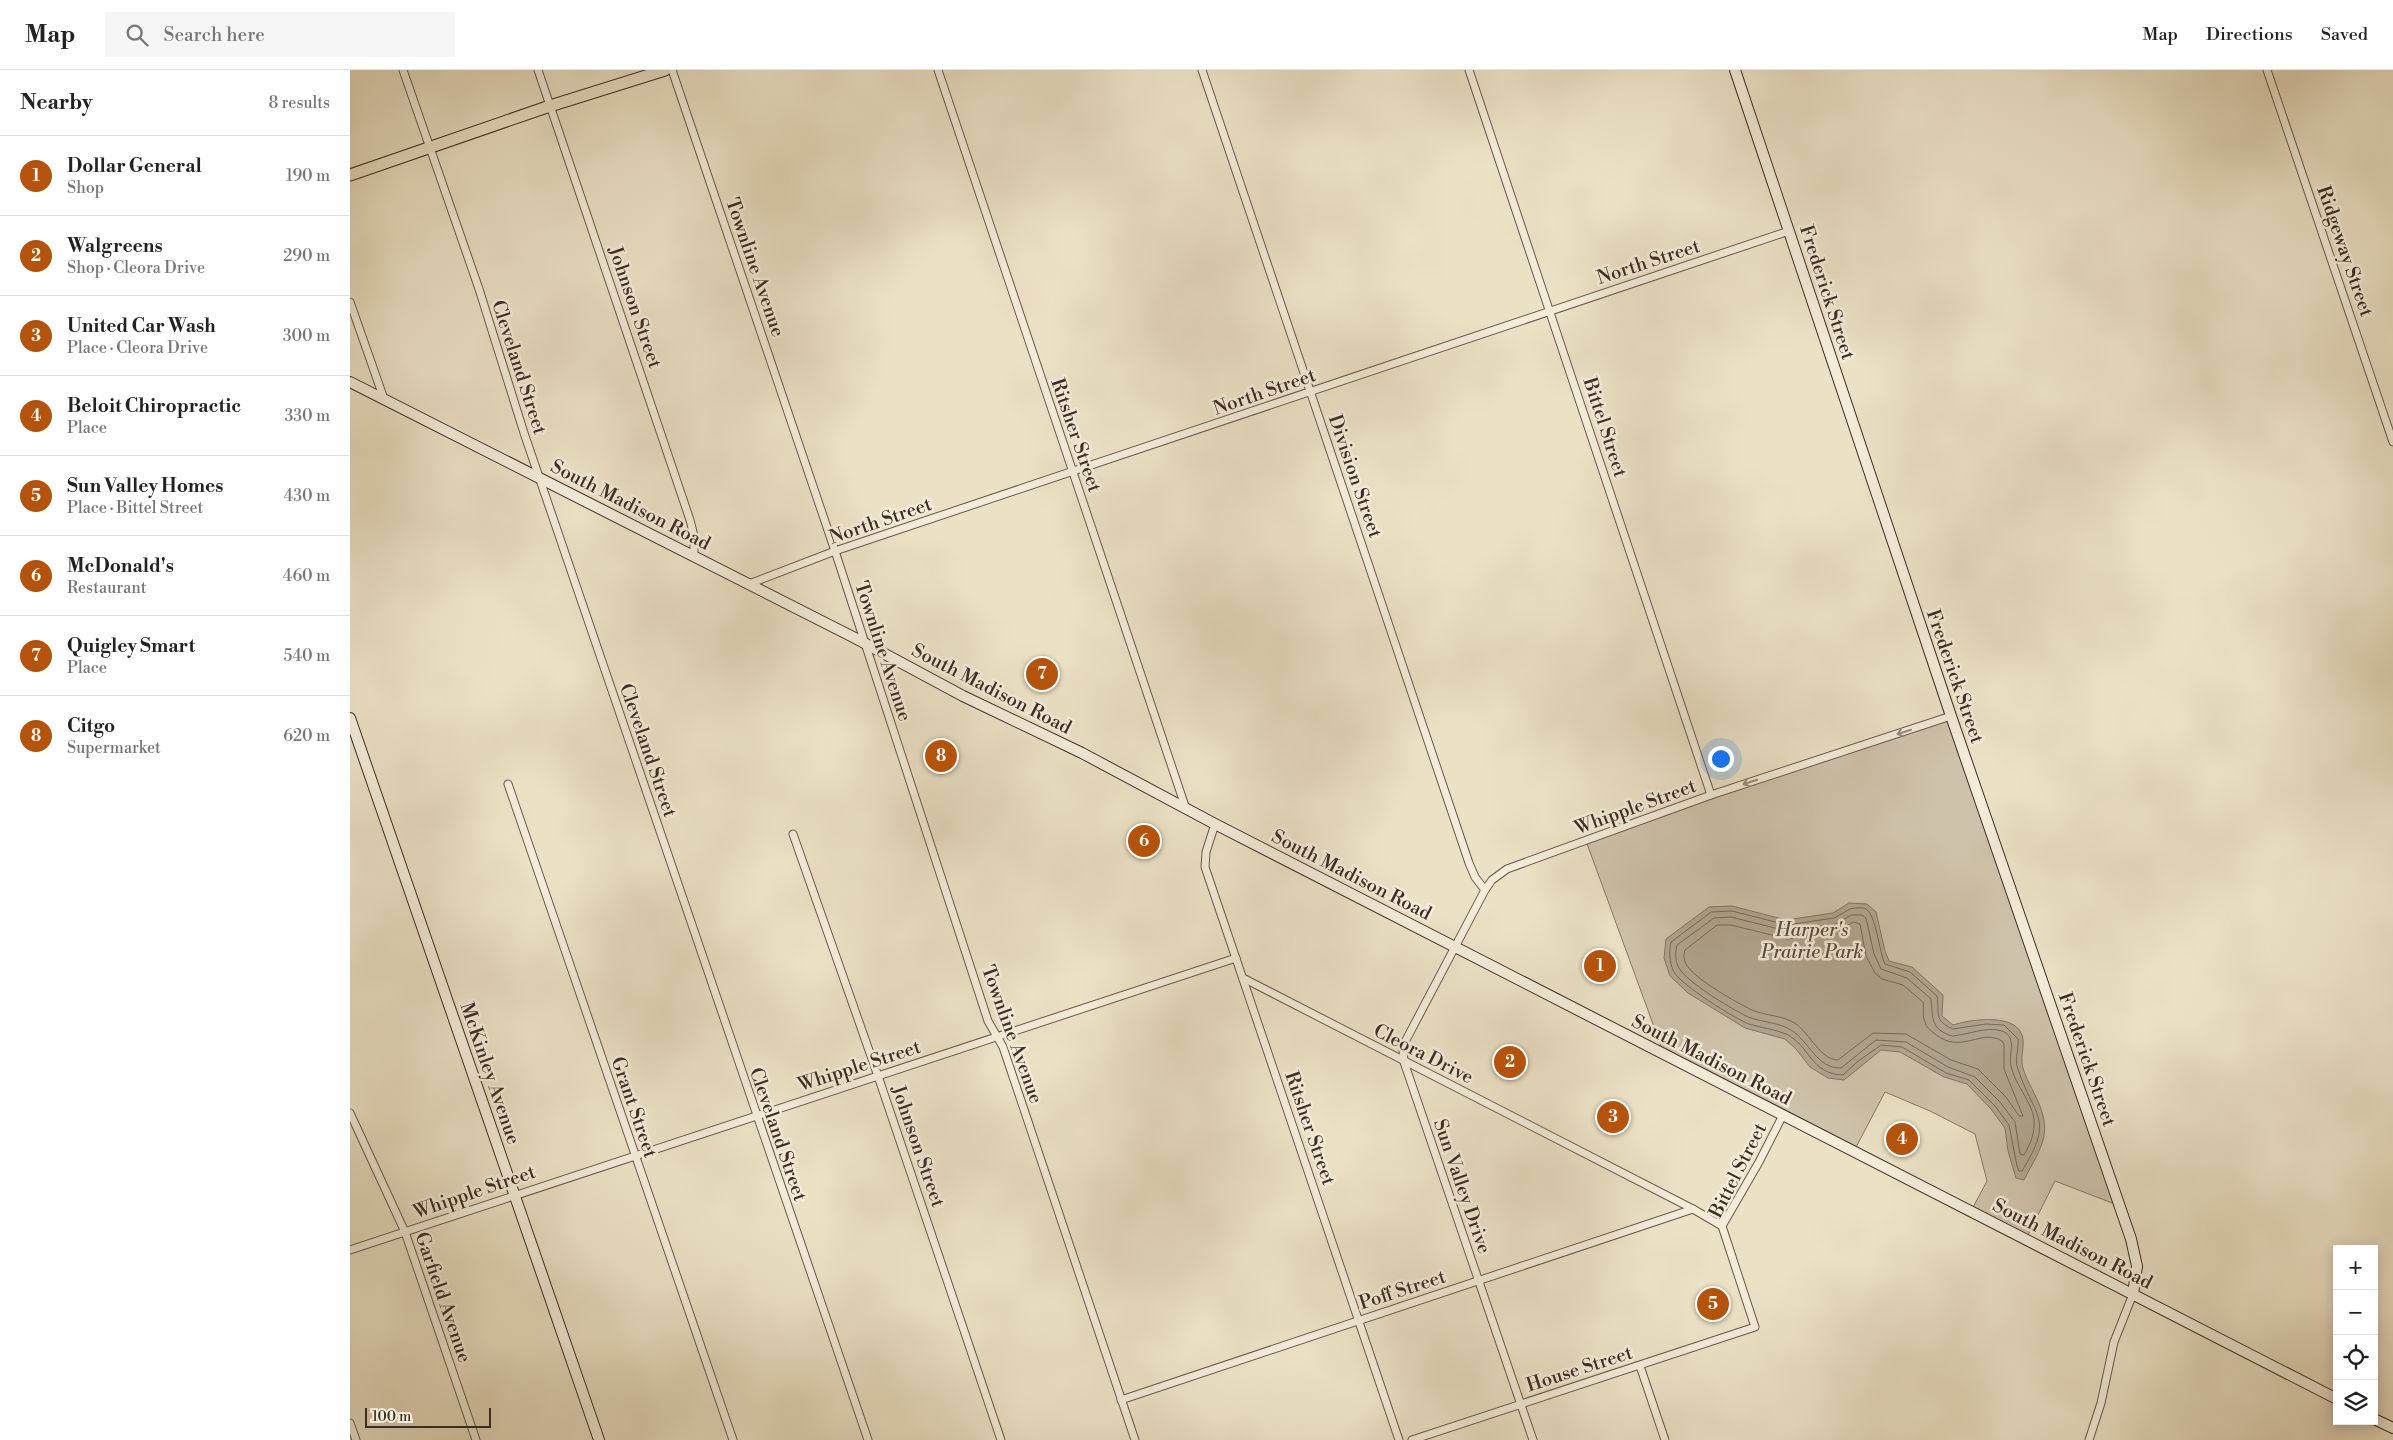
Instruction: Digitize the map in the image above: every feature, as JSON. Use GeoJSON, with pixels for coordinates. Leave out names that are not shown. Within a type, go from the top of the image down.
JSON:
{"type":"FeatureCollection","features":[{"type":"Feature","properties":{"kind":"main road"},"geometry":{"type":"LineString","coordinates":[[350,175],[550,106],[665,70]]}},
{"type":"Feature","properties":{"kind":"main road","name":"Frederick Street"},"geometry":{"type":"LineString","coordinates":[[1735,70],[1951,716],[2131,1239],[2137,1266],[2133,1294]]}},
{"type":"Feature","properties":{"kind":"main road","name":"South Madison Road"},"geometry":{"type":"LineString","coordinates":[[350,382],[749,584],[971,700],[1082,753],[1215,824],[2333,1397]]}},
{"type":"Feature","properties":{"kind":"main road","name":"McKinley Avenue"},"geometry":{"type":"LineString","coordinates":[[350,718],[599,1440]]}},
{"type":"Feature","properties":{"kind":"main road"},"geometry":{"type":"LineString","coordinates":[[2378,1420],[2393,1428]]}},
{"type":"Feature","properties":{"kind":"street","name":"Cleveland Street"},"geometry":{"type":"LineString","coordinates":[[403,70],[756,1116],[868,1440]]}},
{"type":"Feature","properties":{"kind":"street","name":"Johnson Street"},"geometry":{"type":"LineString","coordinates":[[538,70],[693,528],[694,556]]}},
{"type":"Feature","properties":{"kind":"street","name":"Townline Avenue"},"geometry":{"type":"LineString","coordinates":[[672,70],[835,552],[988,1021],[1003,1047],[1135,1440]]}},
{"type":"Feature","properties":{"kind":"street","name":"Ritsher Street"},"geometry":{"type":"LineString","coordinates":[[938,70],[1186,809]]}},
{"type":"Feature","properties":{"kind":"street","name":"Division Street"},"geometry":{"type":"LineString","coordinates":[[1202,70],[1469,863],[1475,877],[1485,890]]}},
{"type":"Feature","properties":{"kind":"street","name":"Bittel Street"},"geometry":{"type":"LineString","coordinates":[[1469,70],[1711,795]]}},
{"type":"Feature","properties":{"kind":"street","name":"Ridgeway Street"},"geometry":{"type":"LineString","coordinates":[[2268,70],[2393,442]]}},
{"type":"Feature","properties":{"kind":"street","name":"North Street"},"geometry":{"type":"LineString","coordinates":[[749,584],[835,552],[1790,231]]}},
{"type":"Feature","properties":{"kind":"street"},"geometry":{"type":"LineString","coordinates":[[350,302],[384,399]]}},
{"type":"Feature","properties":{"kind":"street","name":"Whipple Street"},"geometry":{"type":"LineString","coordinates":[[1456,948],[1485,890],[1492,880],[1507,869],[1711,795],[1951,716]]}},
{"type":"Feature","properties":{"kind":"street","name":"Grant Street"},"geometry":{"type":"LineString","coordinates":[[508,784],[733,1440]]}},
{"type":"Feature","properties":{"kind":"street","name":"Ritsher Street"},"geometry":{"type":"LineString","coordinates":[[1215,824],[1206,852],[1206,867],[1399,1440]]}},
{"type":"Feature","properties":{"kind":"street","name":"Johnson Street"},"geometry":{"type":"LineString","coordinates":[[793,834],[878,1076],[1001,1440]]}},
{"type":"Feature","properties":{"kind":"street","name":"Sun Valley Drive"},"geometry":{"type":"LineString","coordinates":[[1456,948],[1406,1040],[1403,1050],[1404,1062],[1533,1440]]}},
{"type":"Feature","properties":{"kind":"street","name":"Whipple Street"},"geometry":{"type":"LineString","coordinates":[[350,1250],[1236,958]]}},
{"type":"Feature","properties":{"kind":"street","name":"Cleora Drive"},"geometry":{"type":"LineString","coordinates":[[1243,978],[1693,1209],[1722,1226]]}},
{"type":"Feature","properties":{"kind":"street","name":"Garfield Avenue"},"geometry":{"type":"LineString","coordinates":[[350,1113],[404,1232],[476,1440]]}},
{"type":"Feature","properties":{"kind":"street","name":"Bittel Street"},"geometry":{"type":"LineString","coordinates":[[1756,1326],[1722,1226],[1760,1162],[1783,1115]]}},
{"type":"Feature","properties":{"kind":"street","name":"Poff Street"},"geometry":{"type":"LineString","coordinates":[[1121,1400],[1693,1209]]}},
{"type":"Feature","properties":{"kind":"street"},"geometry":{"type":"LineString","coordinates":[[2089,1440],[2101,1403],[2114,1342],[2133,1294]]}},
{"type":"Feature","properties":{"kind":"street","name":"House Street"},"geometry":{"type":"LineString","coordinates":[[1412,1440],[1756,1326]]}},
{"type":"Feature","properties":{"kind":"street"},"geometry":{"type":"LineString","coordinates":[[1640,1366],[1664,1440]]}},
{"type":"Feature","properties":{"kind":"street"},"geometry":{"type":"LineString","coordinates":[[350,1423],[356,1440]]}},
{"type":"Feature","properties":{"kind":"green space","name":"Harper's Prairie Park"},"geometry":{"type":"Polygon","coordinates":[[[1951,716],[2120,1206],[2055,1181],[2026,1239],[1971,1211],[1987,1181],[1975,1134],[1930,1111],[1885,1092],[1854,1151],[1664,1054],[1586,841],[1951,716]]]}},
{"type":"Feature","properties":{"kind":"water"},"geometry":{"type":"Polygon","coordinates":[[[1849,903],[1867,904],[1876,912],[1889,961],[1912,967],[1943,995],[1942,1016],[1953,1025],[1971,1021],[1994,1020],[2005,1021],[2014,1025],[2020,1031],[2023,1040],[2022,1060],[2025,1075],[2041,1108],[2045,1129],[2040,1148],[2024,1180],[2016,1178],[2008,1151],[2005,1128],[1991,1109],[1967,1084],[1944,1077],[1900,1052],[1881,1050],[1844,1080],[1828,1078],[1810,1067],[1796,1049],[1785,1039],[1745,1028],[1688,993],[1670,976],[1664,958],[1666,939],[1709,907],[1732,906],[1786,920],[1833,913],[1849,903]]]}},
{"type":"Feature","properties":{"kind":"place","name":"Quigley Smart"},"geometry":{"type":"Point","coordinates":[1042,674]}},
{"type":"Feature","properties":{"kind":"place","name":"Citgo"},"geometry":{"type":"Point","coordinates":[941,756]}},
{"type":"Feature","properties":{"kind":"place","name":"McDonald's"},"geometry":{"type":"Point","coordinates":[1144,841]}},
{"type":"Feature","properties":{"kind":"place","name":"Dollar General"},"geometry":{"type":"Point","coordinates":[1600,966]}},
{"type":"Feature","properties":{"kind":"place","name":"Walgreens"},"geometry":{"type":"Point","coordinates":[1510,1062]}},
{"type":"Feature","properties":{"kind":"place","name":"United Car Wash"},"geometry":{"type":"Point","coordinates":[1613,1117]}},
{"type":"Feature","properties":{"kind":"place","name":"Beloit Chiropractic"},"geometry":{"type":"Point","coordinates":[1902,1139]}},
{"type":"Feature","properties":{"kind":"place","name":"Sun Valley Homes"},"geometry":{"type":"Point","coordinates":[1713,1304]}}]}
